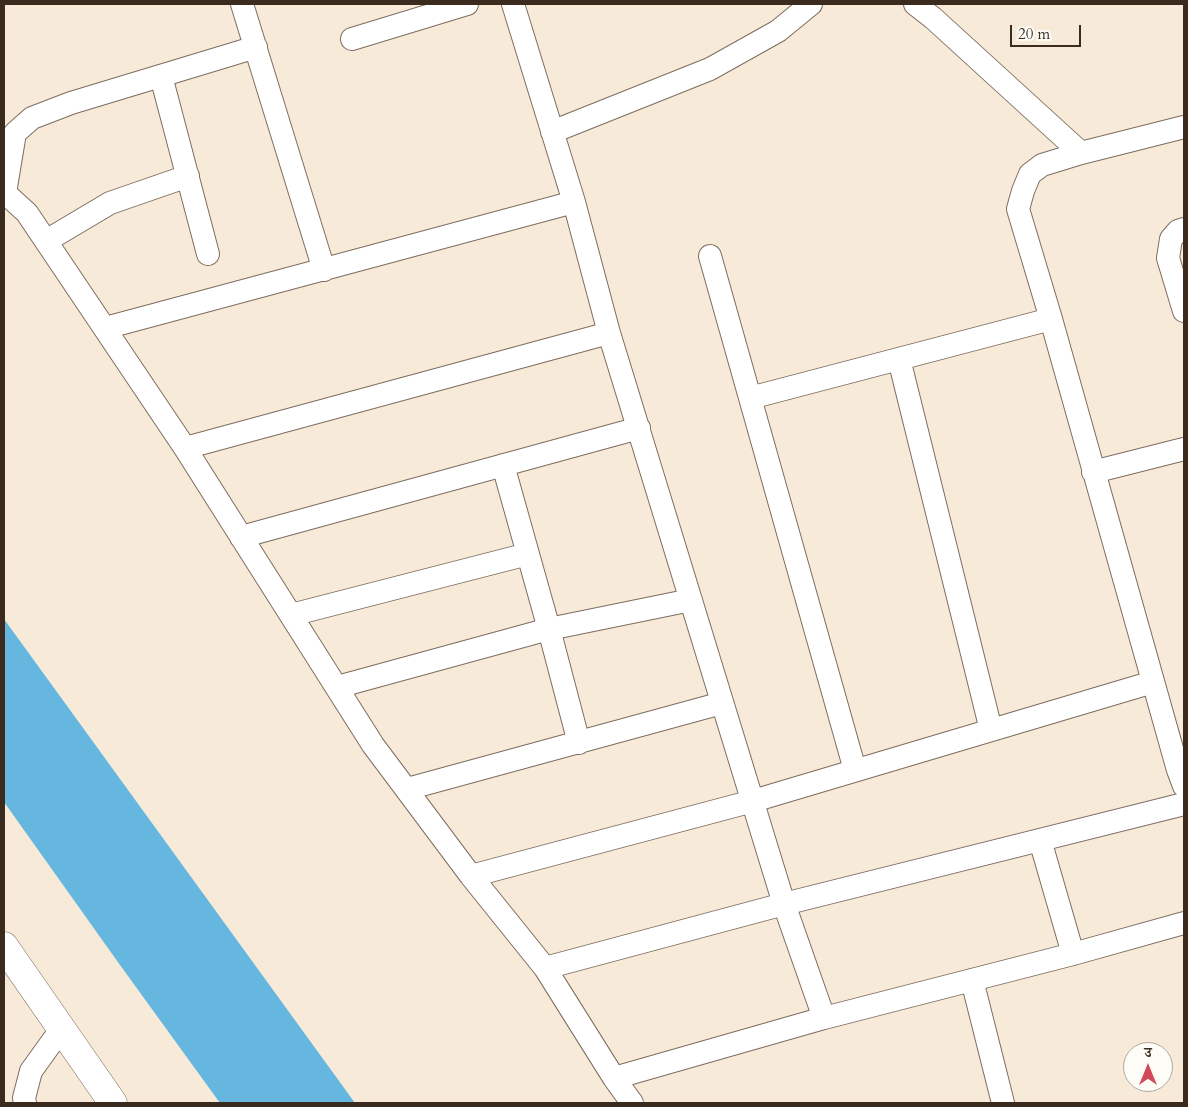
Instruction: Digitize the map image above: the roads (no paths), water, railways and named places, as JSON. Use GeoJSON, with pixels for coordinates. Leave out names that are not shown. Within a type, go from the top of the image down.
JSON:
{"type":"FeatureCollection","features":[{"type":"Feature","properties":{"kind":"street"},"geometry":{"type":"LineString","coordinates":[[242,4],[324,270]]}},
{"type":"Feature","properties":{"kind":"street"},"geometry":{"type":"LineString","coordinates":[[352,39],[467,4]]}},
{"type":"Feature","properties":{"kind":"street"},"geometry":{"type":"LineString","coordinates":[[513,4],[574,202],[638,428],[722,703],[784,904],[824,1018]]}},
{"type":"Feature","properties":{"kind":"street"},"geometry":{"type":"LineString","coordinates":[[552,132],[710,69],[778,31],[811,4]]}},
{"type":"Feature","properties":{"kind":"street"},"geometry":{"type":"LineString","coordinates":[[915,4],[939,11],[1081,153]]}},
{"type":"Feature","properties":{"kind":"street"},"geometry":{"type":"LineString","coordinates":[[256,47],[71,103],[32,118],[15,133],[4,193],[27,213],[105,328],[185,448],[373,744],[471,876],[545,968],[614,1078],[632,1103]]}},
{"type":"Feature","properties":{"kind":"street"},"geometry":{"type":"LineString","coordinates":[[161,76],[208,254]]}},
{"type":"Feature","properties":{"kind":"street"},"geometry":{"type":"LineString","coordinates":[[1182,775],[1153,682],[1018,210],[1022,191],[1030,174],[1042,165],[1081,153],[1184,127]]}},
{"type":"Feature","properties":{"kind":"street"},"geometry":{"type":"LineString","coordinates":[[46,241],[110,203],[188,176]]}},
{"type":"Feature","properties":{"kind":"street"},"geometry":{"type":"LineString","coordinates":[[105,328],[574,202]]}},
{"type":"Feature","properties":{"kind":"street"},"geometry":{"type":"LineString","coordinates":[[1184,229],[1178,231],[1171,239],[1168,258],[1184,311]]}},
{"type":"Feature","properties":{"kind":"street"},"geometry":{"type":"LineString","coordinates":[[710,256],[855,770]]}},
{"type":"Feature","properties":{"kind":"street"},"geometry":{"type":"LineString","coordinates":[[750,398],[1050,318]]}},
{"type":"Feature","properties":{"kind":"street"},"geometry":{"type":"LineString","coordinates":[[185,448],[610,333]]}},
{"type":"Feature","properties":{"kind":"street"},"geometry":{"type":"LineString","coordinates":[[898,359],[991,730]]}},
{"type":"Feature","properties":{"kind":"street"},"geometry":{"type":"LineString","coordinates":[[241,537],[638,428]]}},
{"type":"Feature","properties":{"kind":"street"},"geometry":{"type":"LineString","coordinates":[[1093,472],[1184,449]]}},
{"type":"Feature","properties":{"kind":"street"},"geometry":{"type":"LineString","coordinates":[[503,465],[579,742]]}},
{"type":"Feature","properties":{"kind":"street"},"geometry":{"type":"LineString","coordinates":[[291,615],[528,554]]}},
{"type":"Feature","properties":{"kind":"street"},"geometry":{"type":"LineString","coordinates":[[337,687],[549,629],[691,600]]}},
{"type":"Feature","properties":{"kind":"street"},"geometry":{"type":"LineString","coordinates":[[471,876],[753,801],[1153,682]]}},
{"type":"Feature","properties":{"kind":"street"},"geometry":{"type":"LineString","coordinates":[[407,789],[722,703]]}},
{"type":"Feature","properties":{"kind":"street"},"geometry":{"type":"LineString","coordinates":[[545,968],[784,904],[1184,804]]}},
{"type":"Feature","properties":{"kind":"street"},"geometry":{"type":"LineString","coordinates":[[1040,840],[1073,954]]}},
{"type":"Feature","properties":{"kind":"street"},"geometry":{"type":"LineString","coordinates":[[614,1078],[824,1018],[1073,954],[1184,923]]}},
{"type":"Feature","properties":{"kind":"street"},"geometry":{"type":"LineString","coordinates":[[4,946],[113,1103]]}},
{"type":"Feature","properties":{"kind":"street"},"geometry":{"type":"LineString","coordinates":[[972,980],[1003,1103]]}},
{"type":"Feature","properties":{"kind":"street"},"geometry":{"type":"LineString","coordinates":[[18,1100],[31,1071],[62,1028]]}},
{"type":"Feature","properties":{"kind":"water"},"geometry":{"type":"Polygon","coordinates":[[[4,619],[355,1103],[220,1103],[4,802],[4,619]]]}}]}
